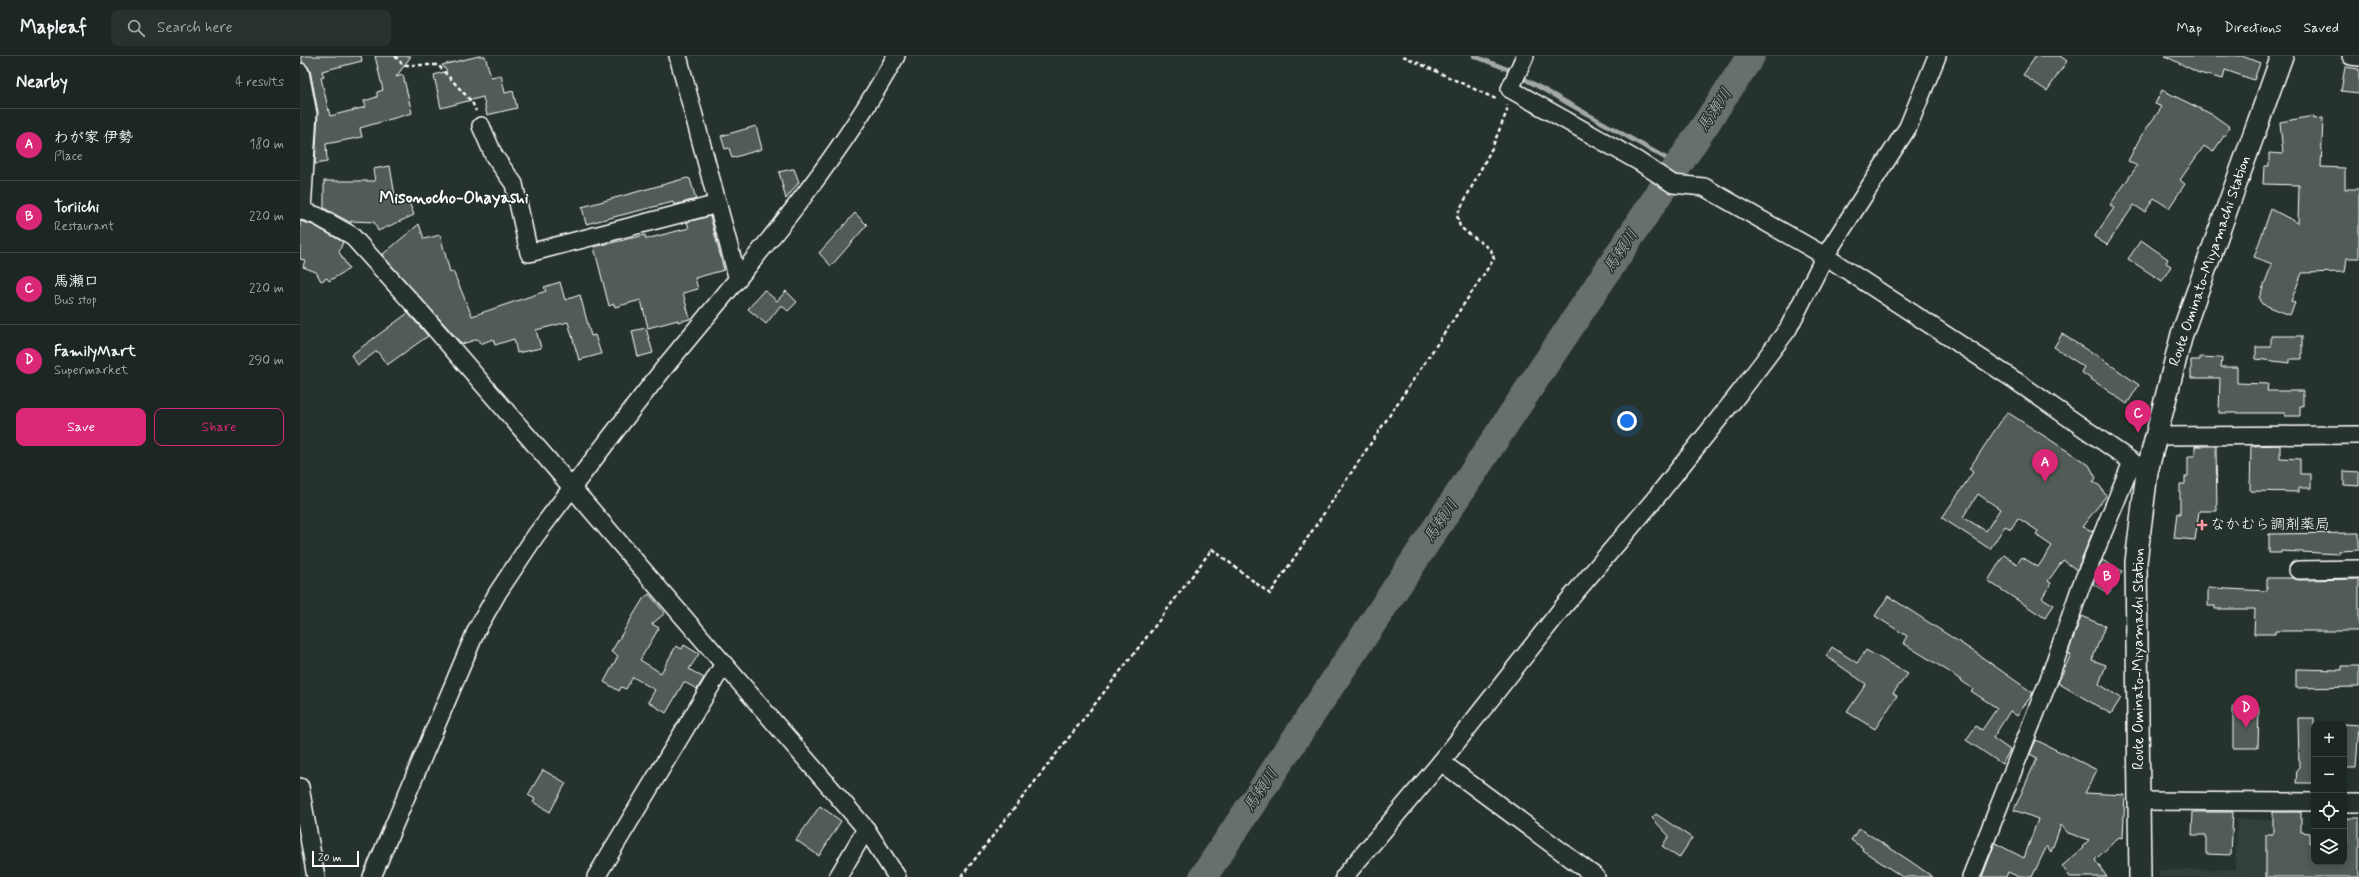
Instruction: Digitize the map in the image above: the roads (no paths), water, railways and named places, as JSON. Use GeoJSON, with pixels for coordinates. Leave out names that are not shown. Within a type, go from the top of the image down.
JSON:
{"type":"FeatureCollection","features":[{"type":"Feature","properties":{"kind":"main road","name":"Route Ominato-Miyamachi Station"},"geometry":{"type":"LineString","coordinates":[[2140,877],[2136,562],[2140,467],[2155,436],[2182,334],[2282,56]]}},
{"type":"Feature","properties":{"kind":"street"},"geometry":{"type":"LineString","coordinates":[[678,56],[738,280]]}},
{"type":"Feature","properties":{"kind":"street"},"geometry":{"type":"LineString","coordinates":[[372,877],[477,630],[517,562],[669,362],[738,280],[817,180],[864,111],[896,56]]}},
{"type":"Feature","properties":{"kind":"street"},"geometry":{"type":"LineString","coordinates":[[1344,877],[1441,762],[1563,607],[1654,500],[1741,391],[1788,329],[1825,256],[1908,127],[1937,56]]}},
{"type":"Feature","properties":{"kind":"street"},"geometry":{"type":"LineString","coordinates":[[2351,56],[2359,57]]}},
{"type":"Feature","properties":{"kind":"street"},"geometry":{"type":"LineString","coordinates":[[1523,61],[1510,89],[1673,184],[1704,187],[1825,256],[2016,381],[2140,467],[2081,586],[2048,682],[1971,877]]}},
{"type":"Feature","properties":{"kind":"street"},"geometry":{"type":"LineString","coordinates":[[300,72],[308,114],[301,211],[317,216],[351,235],[425,317],[866,829],[898,877]]}},
{"type":"Feature","properties":{"kind":"street"},"geometry":{"type":"LineString","coordinates":[[481,126],[494,156],[514,184],[529,253],[718,204]]}},
{"type":"Feature","properties":{"kind":"street"},"geometry":{"type":"LineString","coordinates":[[2155,436],[2359,435]]}},
{"type":"Feature","properties":{"kind":"street"},"geometry":{"type":"LineString","coordinates":[[2298,570],[2359,569]]}},
{"type":"Feature","properties":{"kind":"street"},"geometry":{"type":"LineString","coordinates":[[596,877],[724,664]]}},
{"type":"Feature","properties":{"kind":"street"},"geometry":{"type":"LineString","coordinates":[[1441,762],[1596,877]]}},
{"type":"Feature","properties":{"kind":"street"},"geometry":{"type":"LineString","coordinates":[[300,787],[316,877]]}},
{"type":"Feature","properties":{"kind":"street"},"geometry":{"type":"LineString","coordinates":[[2140,801],[2311,802]]}},
{"type":"Feature","properties":{"kind":"street"},"geometry":{"type":"LineString","coordinates":[[2347,803],[2359,803]]}},
{"type":"Feature","properties":{"kind":"street"},"geometry":{"type":"LineString","coordinates":[[838,877],[866,829]]}},
{"type":"Feature","properties":{"kind":"waterway"},"geometry":{"type":"LineString","coordinates":[[1474,56],[1507,69],[1678,165]]}},
{"type":"Feature","properties":{"kind":"waterway","name":"馬頼川"},"geometry":{"type":"LineString","coordinates":[[1203,877],[1751,56]]}},
{"type":"Feature","properties":{"kind":"place","name":"馬瀬口"},"geometry":{"type":"Point","coordinates":[2138,433]}},
{"type":"Feature","properties":{"kind":"place","name":"わが家 伊勢"},"geometry":{"type":"Point","coordinates":[2045,482]}},
{"type":"Feature","properties":{"kind":"place","name":"なかむら調剤薬局"},"geometry":{"type":"Point","coordinates":[2202,525]}},
{"type":"Feature","properties":{"kind":"place","name":"Toriichi"},"geometry":{"type":"Point","coordinates":[2107,596]}},
{"type":"Feature","properties":{"kind":"place","name":"FamilyMart"},"geometry":{"type":"Point","coordinates":[2246,728]}},
{"type":"Feature","properties":{"kind":"district","name":"Misonocho-Ohayashi"},"geometry":{"type":"Point","coordinates":[454,198]}},
{"type":"Feature","properties":{"kind":"water label","name":"馬瀬川"},"geometry":{"type":"Point","coordinates":[1715,110]}}]}
